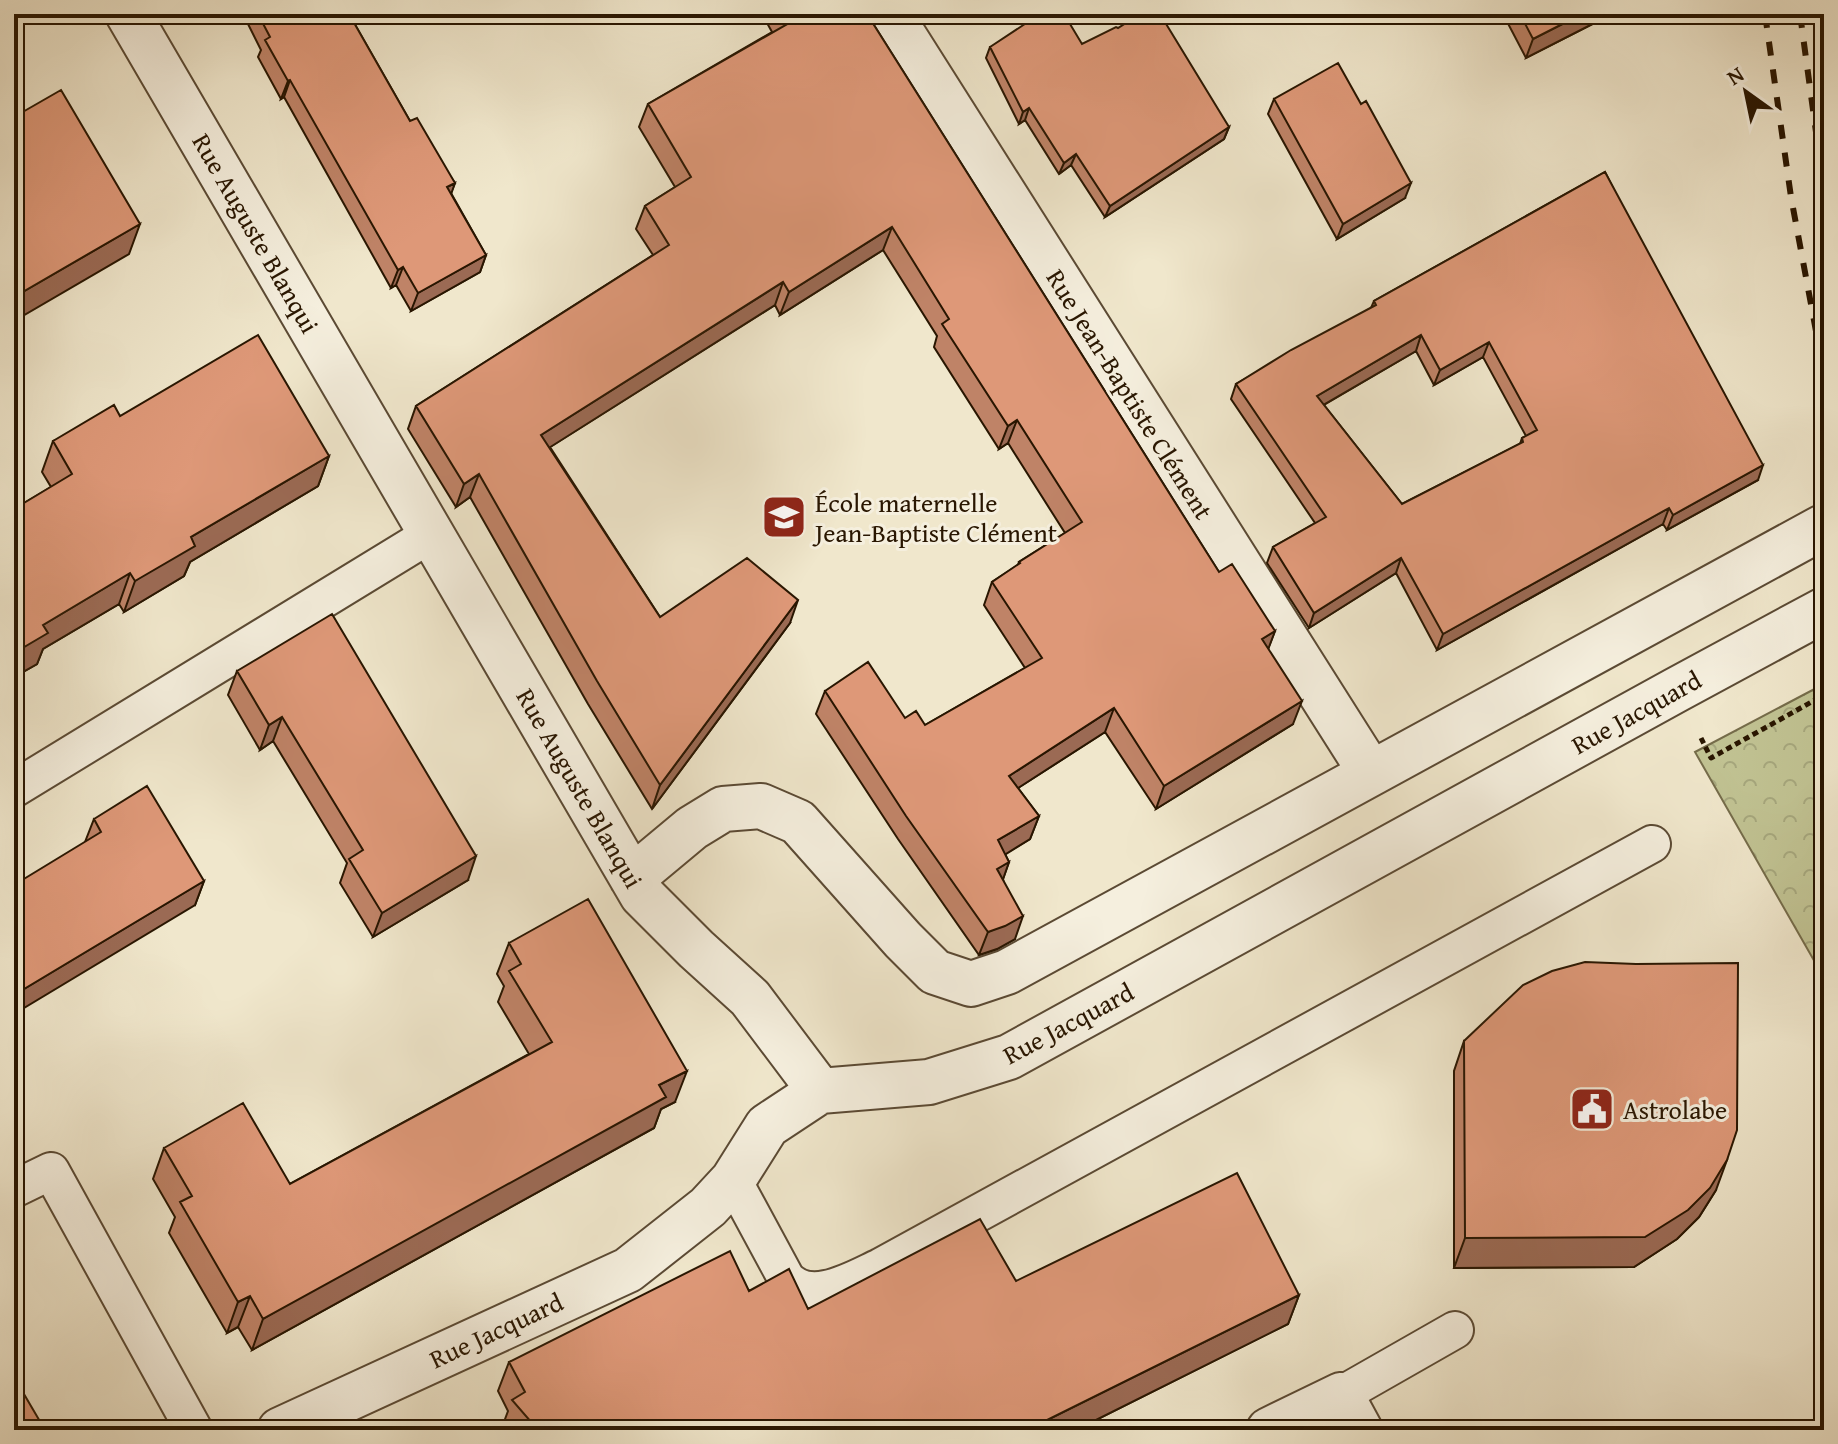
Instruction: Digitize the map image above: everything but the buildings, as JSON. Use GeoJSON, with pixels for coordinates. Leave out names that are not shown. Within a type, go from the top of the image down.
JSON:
{"type":"FeatureCollection","features":[{"type":"Feature","properties":{"kind":"street","name":"Rue Auguste Blanqui"},"geometry":{"type":"LineString","coordinates":[[128,14],[642,895],[750,998],[820,1091]]}},
{"type":"Feature","properties":{"kind":"street","name":"Rue Jean-Baptiste Clément"},"geometry":{"type":"LineString","coordinates":[[890,14],[1371,773]]}},
{"type":"Feature","properties":{"kind":"street"},"geometry":{"type":"LineString","coordinates":[[632,878],[692,828],[723,809],[761,806],[798,822],[935,972],[971,984],[1007,972],[1823,527]]}},
{"type":"Feature","properties":{"kind":"street","name":"Rue Jacquard"},"geometry":{"type":"LineString","coordinates":[[280,1430],[628,1270],[708,1207],[733,1180],[767,1126],[820,1091],[929,1082],[1009,1057],[1807,619]]}},
{"type":"Feature","properties":{"kind":"street"},"geometry":{"type":"LineString","coordinates":[[1269,1430],[1350,1412]]}},
{"type":"Feature","properties":{"kind":"lane"},"geometry":{"type":"LineString","coordinates":[[14,789],[431,534]]}},
{"type":"Feature","properties":{"kind":"lane"},"geometry":{"type":"LineString","coordinates":[[733,1180],[792,1285],[821,1291],[846,1283],[1652,844]]}},
{"type":"Feature","properties":{"kind":"lane"},"geometry":{"type":"LineString","coordinates":[[14,1189],[51,1171],[194,1430]]}},
{"type":"Feature","properties":{"kind":"lane"},"geometry":{"type":"LineString","coordinates":[[1350,1412],[1455,1330]]}},
{"type":"Feature","properties":{"kind":"path"},"geometry":{"type":"LineString","coordinates":[[1711,758],[1824,695]]}},
{"type":"Feature","properties":{"kind":"green space"},"geometry":{"type":"Polygon","coordinates":[[[1824,684],[1824,978],[1695,752],[1824,684]]]}},
{"type":"Feature","properties":{"kind":"railway"},"geometry":{"type":"LineString","coordinates":[[1765,14],[1791,197],[1824,374]]}},
{"type":"Feature","properties":{"kind":"railway"},"geometry":{"type":"LineString","coordinates":[[1800,14],[1824,191]]}},
{"type":"Feature","properties":{"kind":"place","name":"École maternelle Jean-Baptiste Clément"},"geometry":{"type":"Point","coordinates":[784,517]}},
{"type":"Feature","properties":{"kind":"place","name":"Astrolabe"},"geometry":{"type":"Point","coordinates":[1592,1109]}}]}
